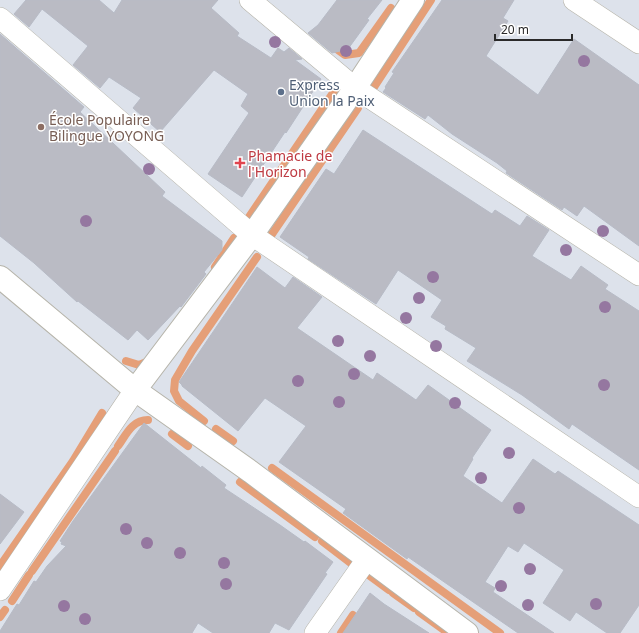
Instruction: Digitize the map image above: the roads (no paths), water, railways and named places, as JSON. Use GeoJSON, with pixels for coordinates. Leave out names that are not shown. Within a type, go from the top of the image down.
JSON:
{"type":"FeatureCollection","features":[{"type":"Feature","properties":{"kind":"main road"},"geometry":{"type":"LineString","coordinates":[[134,390],[252,236],[355,88],[413,0]]}},
{"type":"Feature","properties":{"kind":"main road"},"geometry":{"type":"LineString","coordinates":[[0,277],[134,390],[251,472],[467,633]]}},
{"type":"Feature","properties":{"kind":"street"},"geometry":{"type":"LineString","coordinates":[[250,0],[355,88],[639,275]]}},
{"type":"Feature","properties":{"kind":"street"},"geometry":{"type":"LineString","coordinates":[[574,0],[639,43]]}},
{"type":"Feature","properties":{"kind":"street"},"geometry":{"type":"LineString","coordinates":[[0,18],[252,236],[639,497]]}},
{"type":"Feature","properties":{"kind":"street"},"geometry":{"type":"LineString","coordinates":[[0,590],[134,390]]}},
{"type":"Feature","properties":{"kind":"street"},"geometry":{"type":"LineString","coordinates":[[315,633],[367,559]]}},
{"type":"Feature","properties":{"kind":"waterway"},"geometry":{"type":"LineString","coordinates":[[374,87],[431,0]]}},
{"type":"Feature","properties":{"kind":"waterway"},"geometry":{"type":"LineString","coordinates":[[331,45],[345,55],[359,53],[391,8]]}},
{"type":"Feature","properties":{"kind":"waterway"},"geometry":{"type":"LineString","coordinates":[[247,220],[337,87]]}},
{"type":"Feature","properties":{"kind":"waterway"},"geometry":{"type":"LineString","coordinates":[[268,240],[358,108]]}},
{"type":"Feature","properties":{"kind":"waterway"},"geometry":{"type":"LineString","coordinates":[[215,267],[234,238]]}},
{"type":"Feature","properties":{"kind":"waterway"},"geometry":{"type":"LineString","coordinates":[[204,421],[179,401],[174,391],[175,380],[192,351],[257,257]]}},
{"type":"Feature","properties":{"kind":"waterway"},"geometry":{"type":"LineString","coordinates":[[126,361],[139,365],[149,361]]}},
{"type":"Feature","properties":{"kind":"waterway"},"geometry":{"type":"LineString","coordinates":[[0,566],[73,461],[102,413]]}},
{"type":"Feature","properties":{"kind":"waterway"},"geometry":{"type":"LineString","coordinates":[[118,446],[134,425],[148,420]]}},
{"type":"Feature","properties":{"kind":"waterway"},"geometry":{"type":"LineString","coordinates":[[216,429],[233,441]]}},
{"type":"Feature","properties":{"kind":"waterway"},"geometry":{"type":"LineString","coordinates":[[172,434],[188,446]]}},
{"type":"Feature","properties":{"kind":"waterway"},"geometry":{"type":"LineString","coordinates":[[32,571],[115,451]]}},
{"type":"Feature","properties":{"kind":"waterway"},"geometry":{"type":"LineString","coordinates":[[272,468],[500,633]]}},
{"type":"Feature","properties":{"kind":"waterway"},"geometry":{"type":"LineString","coordinates":[[240,482],[315,537]]}},
{"type":"Feature","properties":{"kind":"waterway"},"geometry":{"type":"LineString","coordinates":[[322,541],[356,567]]}},
{"type":"Feature","properties":{"kind":"waterway"},"geometry":{"type":"LineString","coordinates":[[12,601],[29,575]]}},
{"type":"Feature","properties":{"kind":"waterway"},"geometry":{"type":"LineString","coordinates":[[370,576],[389,590]]}},
{"type":"Feature","properties":{"kind":"waterway"},"geometry":{"type":"LineString","coordinates":[[393,593],[414,608]]}},
{"type":"Feature","properties":{"kind":"waterway"},"geometry":{"type":"LineString","coordinates":[[0,617],[5,610]]}},
{"type":"Feature","properties":{"kind":"waterway"},"geometry":{"type":"LineString","coordinates":[[419,612],[444,630]]}},
{"type":"Feature","properties":{"kind":"waterway"},"geometry":{"type":"LineString","coordinates":[[341,633],[353,615]]}},
{"type":"Feature","properties":{"kind":"place","name":"Express Union la Paix"},"geometry":{"type":"Point","coordinates":[281,92]}},
{"type":"Feature","properties":{"kind":"place","name":"École Populaire Bilingue YOYONG"},"geometry":{"type":"Point","coordinates":[41,127]}},
{"type":"Feature","properties":{"kind":"place","name":"Phamacie de l'Horizon"},"geometry":{"type":"Point","coordinates":[240,163]}}]}
